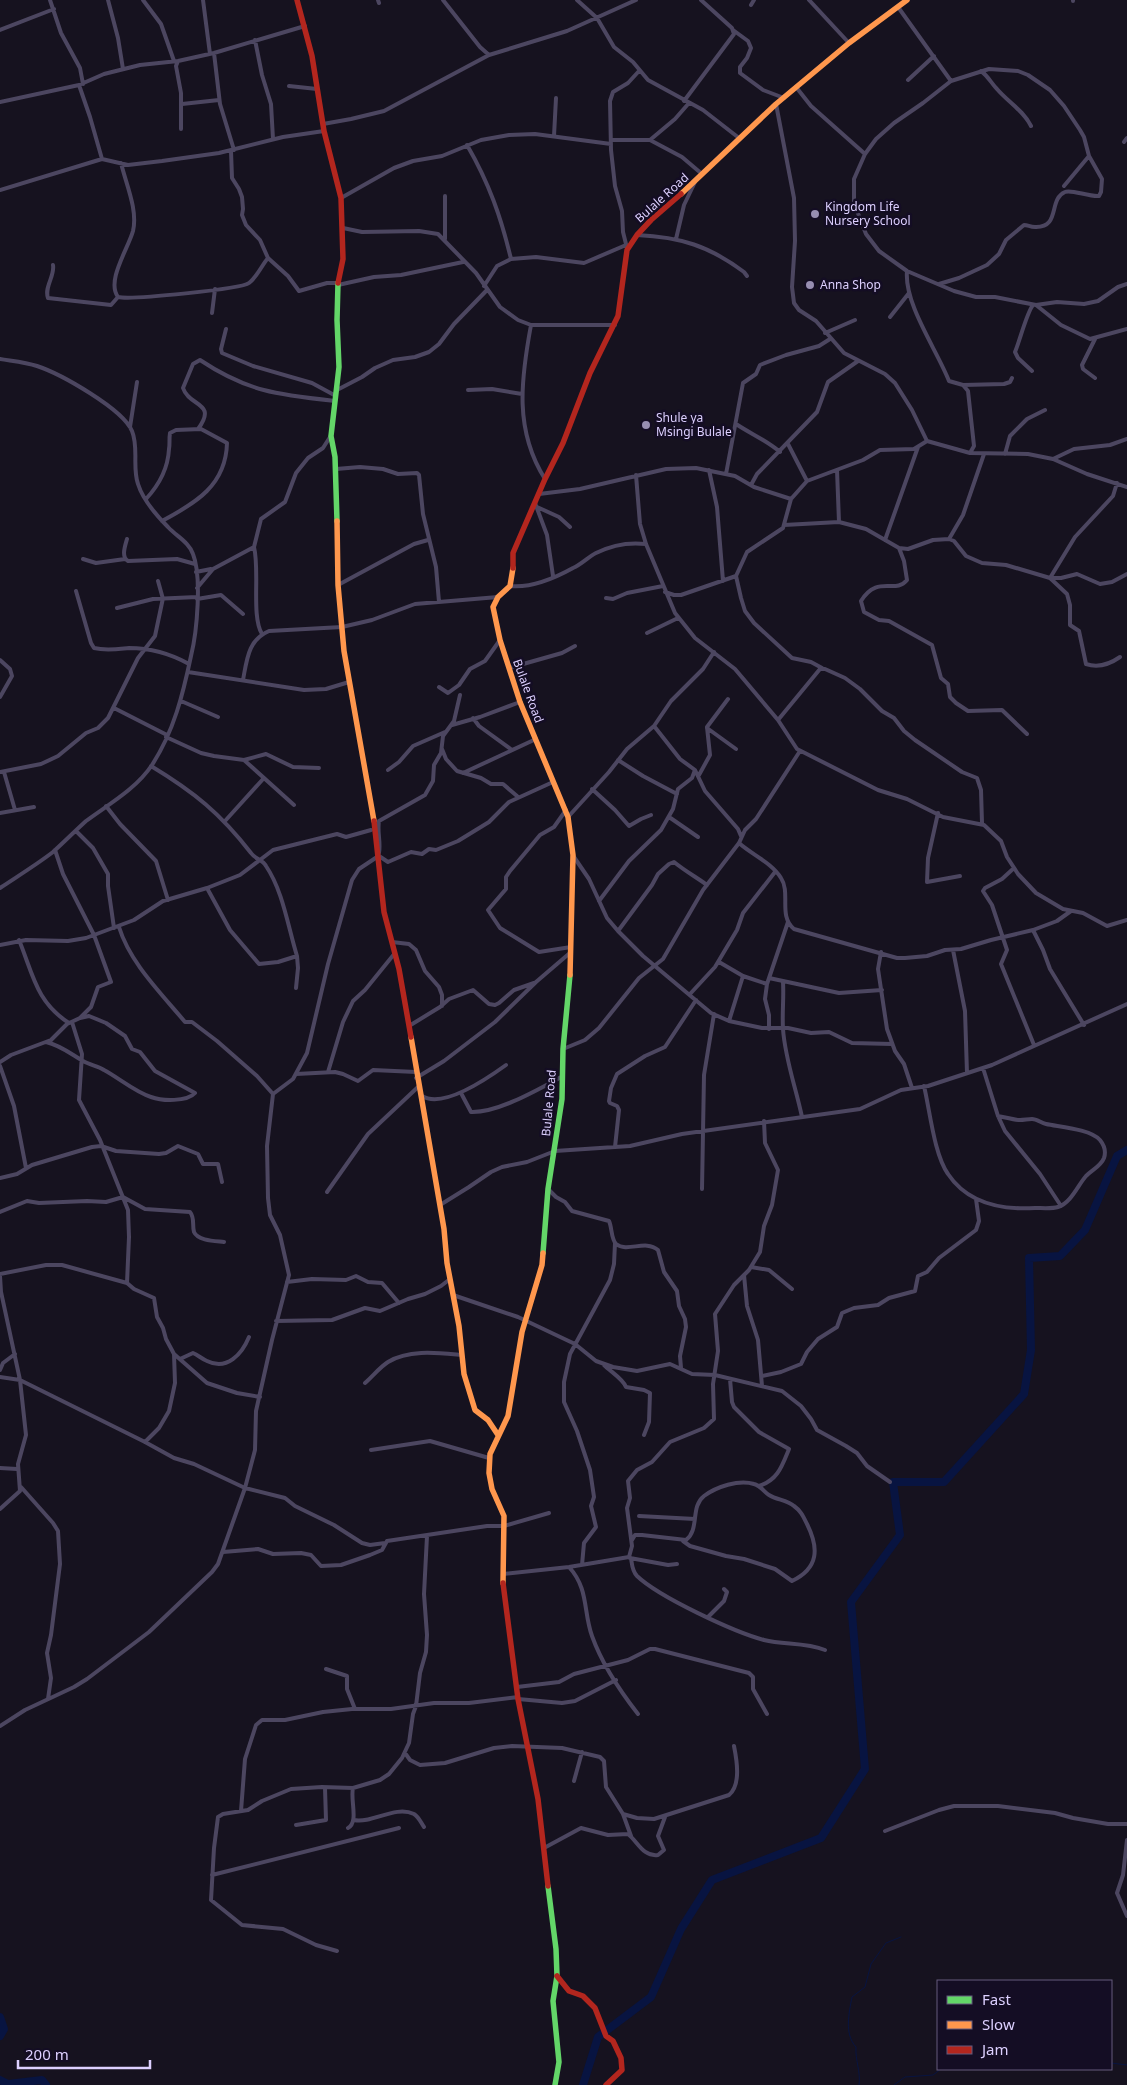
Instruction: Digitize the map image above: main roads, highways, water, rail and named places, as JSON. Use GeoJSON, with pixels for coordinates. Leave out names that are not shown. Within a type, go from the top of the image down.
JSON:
{"type":"FeatureCollection","features":[{"type":"Feature","properties":{"kind":"waterway"},"geometry":{"type":"LineString","coordinates":[[583,2085],[598,2037],[651,1997],[681,1929],[712,1880],[821,1838],[865,1769],[851,1602],[900,1535],[893,1482],[944,1482],[1024,1394],[1031,1350],[1029,1258],[1060,1256],[1085,1230],[1117,1156],[1127,1150]]}},
{"type":"Feature","properties":{"kind":"waterway"},"geometry":{"type":"LineString","coordinates":[[859,2085],[856,2047],[852,2042],[849,2030],[852,1997],[865,1987],[871,1964],[886,1943],[901,1937]]}},
{"type":"Feature","properties":{"kind":"waterway"},"geometry":{"type":"LineString","coordinates":[[0,2017],[4,2029],[0,2036]]}},
{"type":"Feature","properties":{"kind":"waterway"},"geometry":{"type":"LineString","coordinates":[[1112,2063],[1127,2065]]}},
{"type":"Feature","properties":{"kind":"waterway"},"geometry":{"type":"LineString","coordinates":[[894,2085],[905,2077],[933,2075],[940,2070]]}},
{"type":"Feature","properties":{"kind":"waterway"},"geometry":{"type":"LineString","coordinates":[[0,2080],[8,2084],[42,2080],[46,2085]]}},
{"type":"Feature","properties":{"kind":"place","name":"Kingdom Life Nursery School"},"geometry":{"type":"Point","coordinates":[815,214]}},
{"type":"Feature","properties":{"kind":"place","name":"Anna Shop"},"geometry":{"type":"Point","coordinates":[810,285]}},
{"type":"Feature","properties":{"kind":"place","name":"Shule ya Msingi Bulale"},"geometry":{"type":"Point","coordinates":[646,425]}}]}
